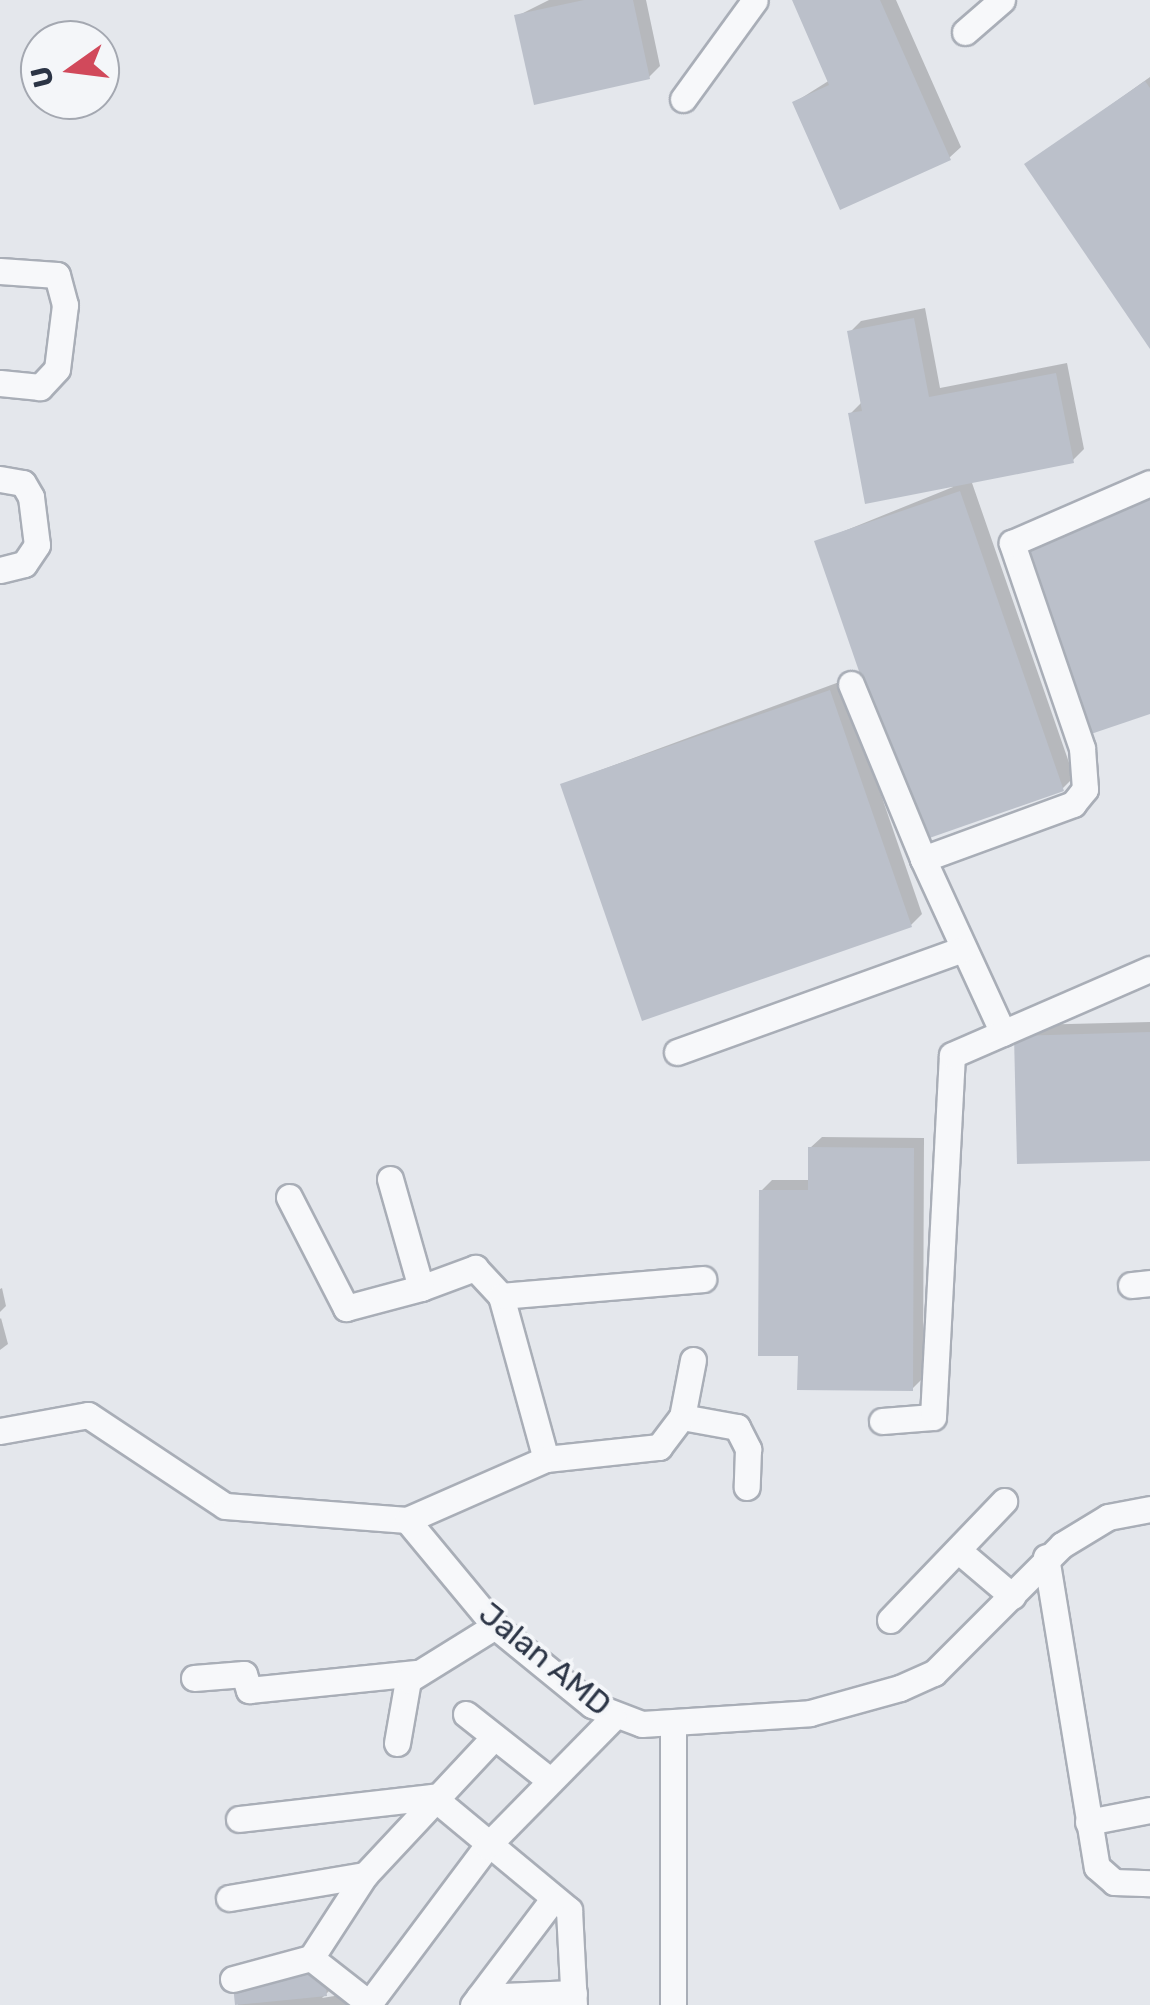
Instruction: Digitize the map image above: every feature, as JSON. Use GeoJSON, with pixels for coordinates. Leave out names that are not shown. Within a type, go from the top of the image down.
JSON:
{"type":"FeatureCollection","features":[{"type":"Feature","properties":{"kind":"street"},"geometry":{"type":"LineString","coordinates":[[684,98],[756,0]]}},
{"type":"Feature","properties":{"kind":"street"},"geometry":{"type":"LineString","coordinates":[[965,32],[1002,0]]}},
{"type":"Feature","properties":{"kind":"street"},"geometry":{"type":"LineString","coordinates":[[0,272],[57,275],[65,305],[57,369],[40,387],[0,383]]}},
{"type":"Feature","properties":{"kind":"street"},"geometry":{"type":"LineString","coordinates":[[0,479],[23,483],[31,497],[36,544],[24,564],[0,570]]}},
{"type":"Feature","properties":{"kind":"street"},"geometry":{"type":"LineString","coordinates":[[922,859],[1073,804],[1085,790],[1082,748],[1012,543],[1150,484]]}},
{"type":"Feature","properties":{"kind":"street"},"geometry":{"type":"LineString","coordinates":[[850,684],[960,950],[1003,1033]]}},
{"type":"Feature","properties":{"kind":"street"},"geometry":{"type":"LineString","coordinates":[[676,1052],[960,950]]}},
{"type":"Feature","properties":{"kind":"street"},"geometry":{"type":"LineString","coordinates":[[882,1420],[933,1417],[952,1055],[1150,969]]}},
{"type":"Feature","properties":{"kind":"street"},"geometry":{"type":"LineString","coordinates":[[390,1179],[420,1288]]}},
{"type":"Feature","properties":{"kind":"street"},"geometry":{"type":"LineString","coordinates":[[289,1196],[346,1308],[475,1268],[501,1296],[546,1459]]}},
{"type":"Feature","properties":{"kind":"street"},"geometry":{"type":"LineString","coordinates":[[501,1296],[703,1279]]}},
{"type":"Feature","properties":{"kind":"street"},"geometry":{"type":"LineString","coordinates":[[0,1431],[88,1415],[225,1506],[407,1520],[546,1459],[658,1446],[682,1417],[694,1360]]}},
{"type":"Feature","properties":{"kind":"street"},"geometry":{"type":"LineString","coordinates":[[682,1417],[737,1427],[748,1449],[747,1487]]}},
{"type":"Feature","properties":{"kind":"street"},"geometry":{"type":"LineString","coordinates":[[890,1620],[1004,1501]]}},
{"type":"Feature","properties":{"kind":"street","name":"Jalan AMD"},"geometry":{"type":"LineString","coordinates":[[407,1520],[495,1626],[612,1718],[673,1725],[810,1713],[900,1688],[934,1673],[1046,1557],[1108,1517],[1150,1509]]}},
{"type":"Feature","properties":{"kind":"street"},"geometry":{"type":"LineString","coordinates":[[959,1551],[1012,1596]]}},
{"type":"Feature","properties":{"kind":"street"},"geometry":{"type":"LineString","coordinates":[[1046,1557],[1088,1822],[1103,1876],[1150,1884]]}},
{"type":"Feature","properties":{"kind":"street"},"geometry":{"type":"LineString","coordinates":[[194,1678],[244,1674],[249,1690],[416,1673],[495,1626]]}},
{"type":"Feature","properties":{"kind":"street"},"geometry":{"type":"LineString","coordinates":[[398,1743],[403,1693],[416,1673]]}},
{"type":"Feature","properties":{"kind":"street"},"geometry":{"type":"LineString","coordinates":[[466,1714],[547,1778]]}},
{"type":"Feature","properties":{"kind":"street"},"geometry":{"type":"LineString","coordinates":[[312,1958],[369,2004],[487,1846],[547,1778],[612,1718]]}},
{"type":"Feature","properties":{"kind":"street"},"geometry":{"type":"LineString","coordinates":[[673,1725],[673,2005]]}},
{"type":"Feature","properties":{"kind":"street"},"geometry":{"type":"LineString","coordinates":[[232,1979],[312,1958],[365,1875],[433,1797],[494,1737]]}},
{"type":"Feature","properties":{"kind":"street"},"geometry":{"type":"LineString","coordinates":[[240,1819],[433,1797],[487,1846],[569,1910],[574,1999],[476,2001]]}},
{"type":"Feature","properties":{"kind":"street"},"geometry":{"type":"LineString","coordinates":[[1088,1822],[1150,1810]]}},
{"type":"Feature","properties":{"kind":"street"},"geometry":{"type":"LineString","coordinates":[[229,1898],[365,1875]]}},
{"type":"Feature","properties":{"kind":"street"},"geometry":{"type":"LineString","coordinates":[[476,2001],[554,1898]]}},
{"type":"Feature","properties":{"kind":"building"},"geometry":{"type":"Polygon","coordinates":[[[584,0],[633,0],[650,79],[534,105],[514,15],[584,0]]]}},
{"type":"Feature","properties":{"kind":"building"},"geometry":{"type":"Polygon","coordinates":[[[792,0],[880,0],[951,160],[840,210],[792,102],[829,85],[792,0]]]}},
{"type":"Feature","properties":{"kind":"building"},"geometry":{"type":"Polygon","coordinates":[[[1145,81],[1150,88],[1150,349],[1024,164],[1145,81]]]}},
{"type":"Feature","properties":{"kind":"building"},"geometry":{"type":"Polygon","coordinates":[[[914,318],[929,397],[1056,373],[1074,463],[865,504],[848,413],[862,411],[847,331],[914,318]]]}},
{"type":"Feature","properties":{"kind":"building"},"geometry":{"type":"Polygon","coordinates":[[[960,491],[1064,791],[918,842],[814,541],[960,491]]]}},
{"type":"Feature","properties":{"kind":"building"},"geometry":{"type":"Polygon","coordinates":[[[1150,500],[1150,714],[1085,736],[1019,545],[1150,500]]]}},
{"type":"Feature","properties":{"kind":"building"},"geometry":{"type":"Polygon","coordinates":[[[830,690],[912,927],[642,1021],[560,784],[830,690]]]}},
{"type":"Feature","properties":{"kind":"building"},"geometry":{"type":"Polygon","coordinates":[[[1150,1032],[1150,1161],[1017,1164],[1014,1036],[1150,1032]]]}},
{"type":"Feature","properties":{"kind":"building"},"geometry":{"type":"Polygon","coordinates":[[[808,1147],[914,1148],[913,1391],[797,1390],[798,1356],[758,1356],[759,1190],[808,1190],[808,1147]]]}},
{"type":"Feature","properties":{"kind":"building"},"geometry":{"type":"Polygon","coordinates":[[[324,1972],[327,1996],[235,2005],[233,1985],[324,1972]]]}}]}
